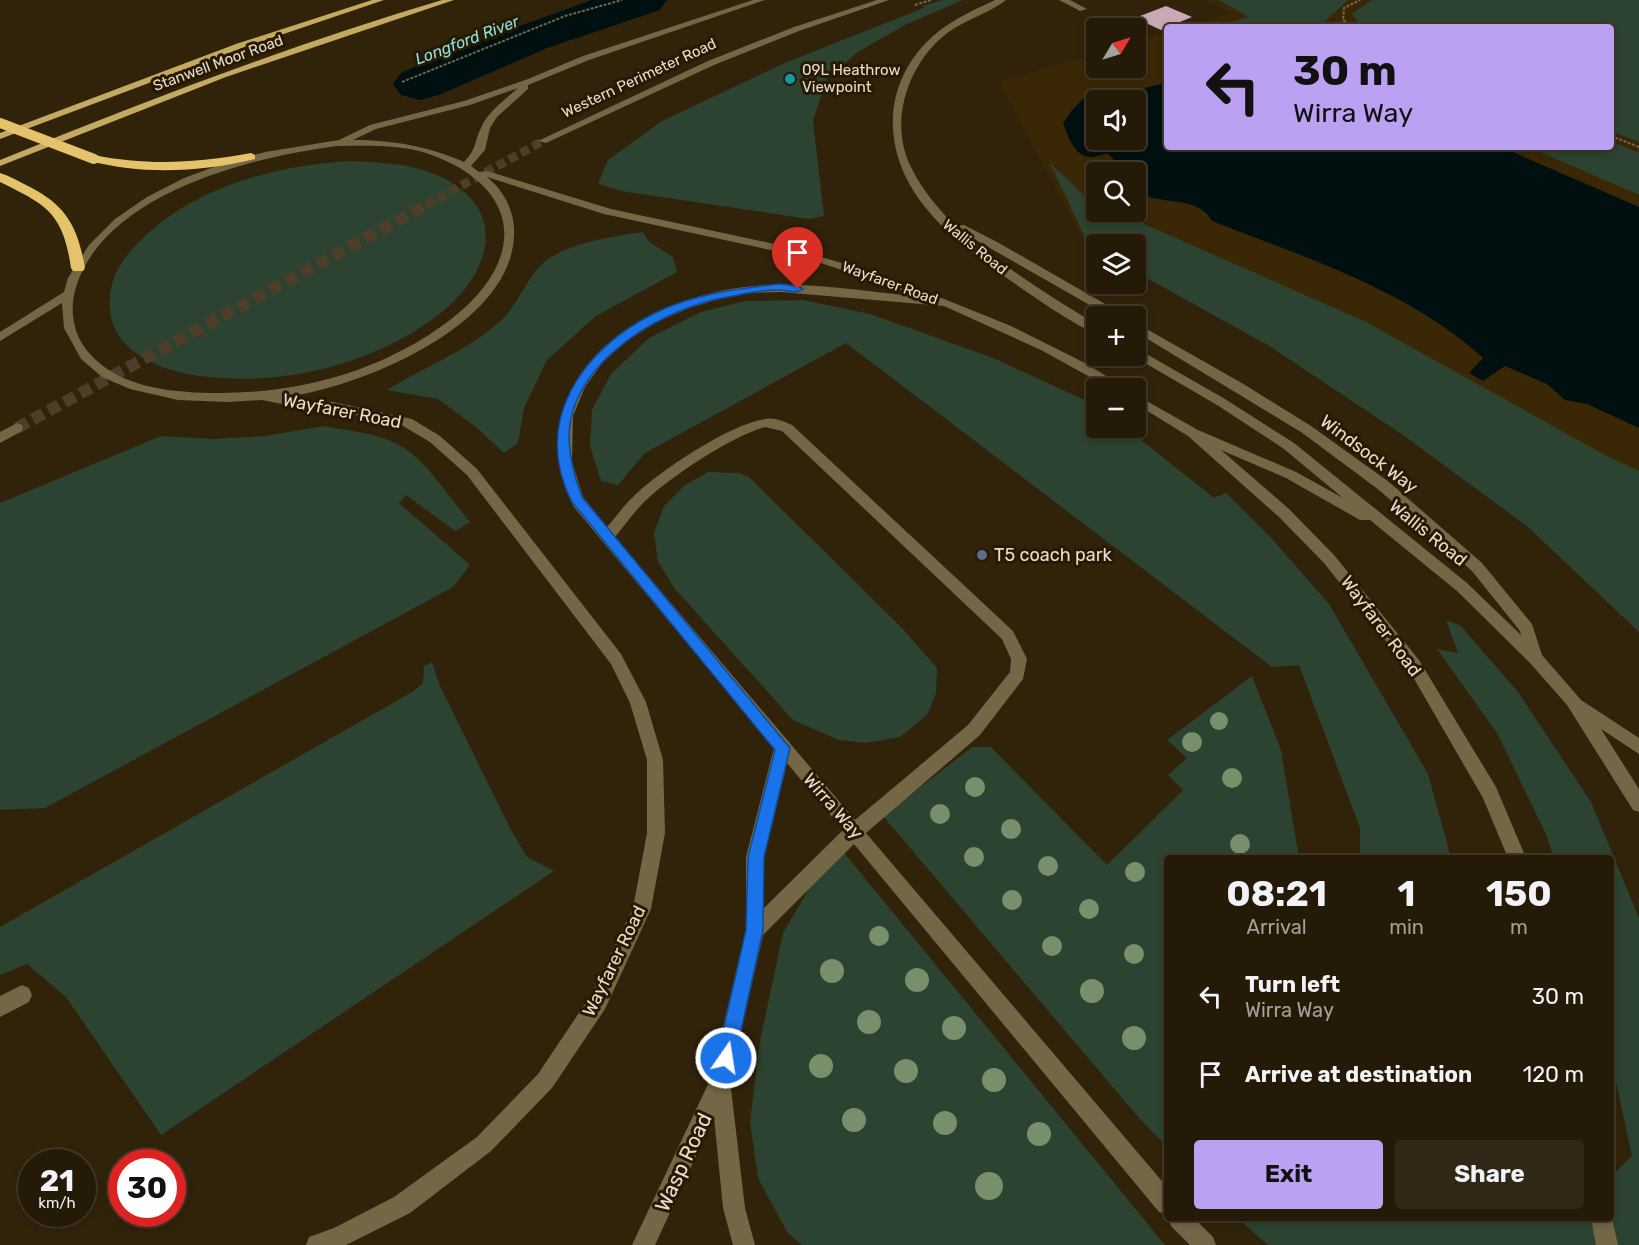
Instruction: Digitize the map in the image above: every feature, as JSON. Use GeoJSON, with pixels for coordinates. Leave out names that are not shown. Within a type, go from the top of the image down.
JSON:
{"type":"FeatureCollection","features":[{"type":"Feature","properties":{"kind":"highway"},"geometry":{"type":"LineString","coordinates":[[0,123],[94,159],[130,166],[197,167],[251,157]]}},
{"type":"Feature","properties":{"kind":"highway"},"geometry":{"type":"LineString","coordinates":[[0,177],[32,192],[54,206],[75,241],[78,268]]}},
{"type":"Feature","properties":{"kind":"main road","name":"Stanwell Moor Road"},"geometry":{"type":"LineString","coordinates":[[0,136],[217,54],[380,0]]}},
{"type":"Feature","properties":{"kind":"main road","name":"Stanwell Moor Road"},"geometry":{"type":"LineString","coordinates":[[0,163],[222,75],[450,0]]}},
{"type":"Feature","properties":{"kind":"street","name":"Western Perimeter Road"},"geometry":{"type":"LineString","coordinates":[[337,143],[373,127],[424,116],[531,81],[586,58],[761,0]]}},
{"type":"Feature","properties":{"kind":"street","name":"Western Perimeter Road"},"geometry":{"type":"LineString","coordinates":[[543,141],[681,74],[784,34],[885,0]]}},
{"type":"Feature","properties":{"kind":"street","name":"Wallis Road"},"geometry":{"type":"LineString","coordinates":[[1002,0],[942,31],[921,53],[899,98],[896,124],[899,152],[912,181],[938,217],[985,257],[1031,289],[1086,322]]}},
{"type":"Feature","properties":{"kind":"street"},"geometry":{"type":"LineString","coordinates":[[1063,0],[1083,9]]}},
{"type":"Feature","properties":{"kind":"street","name":"Western Perimeter Road"},"geometry":{"type":"LineString","coordinates":[[470,168],[480,150],[485,128],[493,115],[531,81]]}},
{"type":"Feature","properties":{"kind":"street"},"geometry":{"type":"LineString","coordinates":[[337,143],[299,147],[251,157],[208,171],[166,190],[130,213],[100,240],[78,268],[67,295],[66,318],[72,339],[87,359],[110,375],[141,388],[177,396],[218,399],[263,396],[328,383],[390,361],[426,342],[456,321],[480,298],[497,275],[509,250],[511,227],[506,205],[493,186],[470,168]]}},
{"type":"Feature","properties":{"kind":"street","name":"Wayfarer Road"},"geometry":{"type":"LineString","coordinates":[[337,143],[386,144],[430,151],[470,168],[561,198],[626,216],[808,255],[853,268],[944,302],[1071,361],[1101,378]]}},
{"type":"Feature","properties":{"kind":"street"},"geometry":{"type":"LineString","coordinates":[[938,217],[995,245],[1100,306]]}},
{"type":"Feature","properties":{"kind":"street","name":"Wirra Way"},"geometry":{"type":"LineString","coordinates":[[944,302],[779,287],[750,289],[692,303],[660,315],[609,349],[586,374],[571,401],[563,433],[565,468],[577,499],[607,537],[1164,1200]]}},
{"type":"Feature","properties":{"kind":"street"},"geometry":{"type":"LineString","coordinates":[[0,337],[67,295]]}},
{"type":"Feature","properties":{"kind":"street","name":"Windsock Way"},"geometry":{"type":"LineString","coordinates":[[1146,333],[1306,429],[1393,493],[1477,567],[1527,628],[1535,658]]}},
{"type":"Feature","properties":{"kind":"street","name":"Wallis Road"},"geometry":{"type":"LineString","coordinates":[[1146,358],[1289,446],[1462,587],[1535,658],[1573,700],[1639,804]]}},
{"type":"Feature","properties":{"kind":"street","name":"Wayfarer Road"},"geometry":{"type":"LineString","coordinates":[[263,396],[307,405],[333,406],[370,412],[407,422],[435,439],[472,472],[616,659],[638,702],[655,760],[656,833],[642,909],[598,1002],[545,1081],[484,1144],[402,1205],[339,1237],[317,1245]]}},
{"type":"Feature","properties":{"kind":"street","name":"Wayfarer Road"},"geometry":{"type":"LineString","coordinates":[[1146,405],[1193,433],[1291,475],[1401,537]]}},
{"type":"Feature","properties":{"kind":"street"},"geometry":{"type":"LineString","coordinates":[[607,537],[641,497],[678,469],[749,428],[764,423],[777,423],[787,428],[1008,635],[1019,659],[1017,675],[974,730],[854,831],[755,930]]}},
{"type":"Feature","properties":{"kind":"street"},"geometry":{"type":"LineString","coordinates":[[0,438],[17,428]]}},
{"type":"Feature","properties":{"kind":"street","name":"Wayfarer Road"},"geometry":{"type":"LineString","coordinates":[[1193,433],[1284,513],[1329,559],[1414,665],[1490,793],[1516,855]]}},
{"type":"Feature","properties":{"kind":"street"},"geometry":{"type":"LineString","coordinates":[[1573,700],[1639,747]]}},
{"type":"Feature","properties":{"kind":"street","name":"Wasp Road"},"geometry":{"type":"LineString","coordinates":[[643,1245],[662,1209],[721,1079],[755,930],[756,857],[783,748]]}},
{"type":"Feature","properties":{"kind":"street"},"geometry":{"type":"LineString","coordinates":[[0,1007],[22,995]]}},
{"type":"Feature","properties":{"kind":"street","name":"Wasp Road"},"geometry":{"type":"LineString","coordinates":[[721,1079],[734,1208],[744,1245]]}},
{"type":"Feature","properties":{"kind":"street"},"geometry":{"type":"LineString","coordinates":[[1182,1221],[1205,1245]]}},
{"type":"Feature","properties":{"kind":"street"},"geometry":{"type":"LineString","coordinates":[[1603,1221],[1607,1245]]}},
{"type":"Feature","properties":{"kind":"path"},"geometry":{"type":"LineString","coordinates":[[402,82],[565,16],[622,0]]}},
{"type":"Feature","properties":{"kind":"path"},"geometry":{"type":"LineString","coordinates":[[1349,24],[1343,20],[1344,8],[1360,0]]}},
{"type":"Feature","properties":{"kind":"path"},"geometry":{"type":"LineString","coordinates":[[1614,137],[1639,147]]}},
{"type":"Feature","properties":{"kind":"shaded area"},"geometry":{"type":"Polygon","coordinates":[[[1205,0],[1639,0],[1639,633],[1537,534],[1428,446],[1146,251],[1146,234],[1086,234],[1086,245],[999,82],[1086,56],[1086,78],[1146,78],[1146,38],[1164,33],[1164,150],[1614,150],[1614,24],[1194,24],[1231,13],[1205,0]]]}},
{"type":"Feature","properties":{"kind":"shaded area"},"geometry":{"type":"Polygon","coordinates":[[[1164,84],[1164,150],[1508,150],[1639,207],[1639,428],[1587,404],[1565,400],[1547,384],[1505,366],[1483,381],[1469,373],[1483,358],[1454,334],[1389,294],[1319,262],[1212,221],[1205,212],[1197,207],[1146,195],[1146,162],[1116,162],[1108,154],[1087,157],[1073,146],[1063,123],[1085,97],[1086,150],[1146,150],[1146,90],[1140,90],[1164,84]]]}},
{"type":"Feature","properties":{"kind":"green space"},"geometry":{"type":"Polygon","coordinates":[[[943,0],[963,0],[905,25],[858,52],[827,78],[813,121],[824,216],[809,219],[621,191],[598,184],[608,160],[662,121],[787,62],[924,8],[922,6],[943,0]]]}},
{"type":"Feature","properties":{"kind":"green space"},"geometry":{"type":"Polygon","coordinates":[[[1219,0],[1348,0],[1322,24],[1224,24],[1249,17],[1219,0]]]}},
{"type":"Feature","properties":{"kind":"green space"},"geometry":{"type":"Polygon","coordinates":[[[1372,0],[1639,0],[1639,142],[1614,132],[1614,24],[1359,24],[1352,14],[1372,0]]]}},
{"type":"Feature","properties":{"kind":"green space"},"geometry":{"type":"Polygon","coordinates":[[[1614,142],[1639,153],[1639,195],[1536,150],[1614,150],[1614,142]]]}},
{"type":"Feature","properties":{"kind":"green space"},"geometry":{"type":"Polygon","coordinates":[[[348,161],[393,164],[426,171],[461,189],[476,205],[484,223],[485,242],[481,262],[456,300],[437,316],[414,332],[362,357],[335,366],[278,377],[222,378],[168,369],[142,357],[122,340],[111,319],[110,297],[113,281],[122,262],[146,235],[191,203],[241,181],[267,173],[348,161]]]}},
{"type":"Feature","properties":{"kind":"green space"},"geometry":{"type":"Polygon","coordinates":[[[1050,163],[1086,197],[1086,222],[1140,222],[1366,322],[1603,454],[1639,471],[1639,632],[1528,527],[1403,435],[1271,347],[1146,278],[1146,234],[1086,234],[1086,240],[1050,163]]]}},
{"type":"Feature","properties":{"kind":"green space"},"geometry":{"type":"Polygon","coordinates":[[[643,232],[649,242],[673,257],[677,272],[596,316],[547,360],[524,408],[518,443],[504,453],[476,427],[438,399],[387,390],[458,351],[498,323],[510,310],[539,267],[548,259],[588,242],[643,232]]]}},
{"type":"Feature","properties":{"kind":"green space"},"geometry":{"type":"Polygon","coordinates":[[[803,300],[870,314],[993,358],[1086,400],[1086,438],[1139,438],[1214,498],[1226,493],[1272,539],[1329,604],[1428,774],[1450,855],[1360,855],[1360,828],[1299,665],[1272,667],[846,343],[645,453],[618,485],[601,481],[590,446],[592,410],[611,374],[649,338],[701,312],[745,301],[803,300]]]}},
{"type":"Feature","properties":{"kind":"green space"},"geometry":{"type":"Polygon","coordinates":[[[324,426],[364,433],[401,446],[419,460],[438,481],[470,522],[455,531],[406,495],[399,503],[470,565],[453,587],[45,808],[0,810],[0,503],[161,436],[213,439],[265,436],[324,426]]]}},
{"type":"Feature","properties":{"kind":"green space"},"geometry":{"type":"Polygon","coordinates":[[[708,472],[739,473],[749,477],[902,628],[937,668],[936,693],[927,715],[900,737],[865,743],[839,740],[793,720],[675,589],[658,562],[654,533],[664,506],[684,486],[708,472]]]}},
{"type":"Feature","properties":{"kind":"green space"},"geometry":{"type":"Polygon","coordinates":[[[1446,620],[1461,626],[1518,692],[1591,802],[1613,855],[1553,855],[1546,834],[1497,733],[1437,649],[1458,653],[1446,620]]]}},
{"type":"Feature","properties":{"kind":"green space"},"geometry":{"type":"Polygon","coordinates":[[[432,662],[440,686],[511,830],[527,857],[554,871],[161,1135],[66,997],[27,964],[0,975],[0,927],[412,692],[423,683],[424,666],[432,662]]]}},
{"type":"Feature","properties":{"kind":"green space"},"geometry":{"type":"Polygon","coordinates":[[[1252,676],[1281,750],[1298,855],[1164,855],[1164,1144],[1139,1118],[883,816],[972,747],[991,747],[1107,865],[1183,790],[1168,775],[1187,758],[1167,740],[1252,676]]]}},
{"type":"Feature","properties":{"kind":"green space"},"geometry":{"type":"Polygon","coordinates":[[[841,849],[1165,1245],[802,1245],[787,1232],[758,1178],[750,1122],[760,1041],[783,933],[817,875],[841,849]]]}},
{"type":"Feature","properties":{"kind":"green space"},"geometry":{"type":"Polygon","coordinates":[[[1614,858],[1639,918],[1639,1245],[1268,1245],[1240,1221],[1614,1221],[1614,1173],[1632,1156],[1614,1072],[1614,858]]]}},
{"type":"Feature","properties":{"kind":"building"},"geometry":{"type":"Polygon","coordinates":[[[1166,6],[1192,17],[1175,24],[1164,24],[1164,29],[1161,30],[1146,23],[1146,18],[1135,18],[1166,6]]]}},
{"type":"Feature","properties":{"kind":"waterway"},"geometry":{"type":"LineString","coordinates":[[420,84],[530,38],[643,0]]}},
{"type":"Feature","properties":{"kind":"tunnel"},"geometry":{"type":"LineString","coordinates":[[426,205],[543,141]]}},
{"type":"Feature","properties":{"kind":"tunnel"},"geometry":{"type":"LineString","coordinates":[[17,428],[428,204]]}},
{"type":"Feature","properties":{"kind":"place","name":"09L Heathrow Viewpoint"},"geometry":{"type":"Point","coordinates":[790,79]}},
{"type":"Feature","properties":{"kind":"place","name":"T5 coach park"},"geometry":{"type":"Point","coordinates":[982,555]}},
{"type":"Feature","properties":{"kind":"route"},"geometry":{"type":"LineString","coordinates":[[726,1058],[755,930],[756,857],[783,748],[577,499],[565,468],[563,433],[571,401],[586,374],[609,349],[660,315],[723,294],[779,287],[798,289]]}},
{"type":"Feature","properties":{"kind":"water label","name":"Longford River"},"geometry":{"type":"Point","coordinates":[467,40]}}]}
